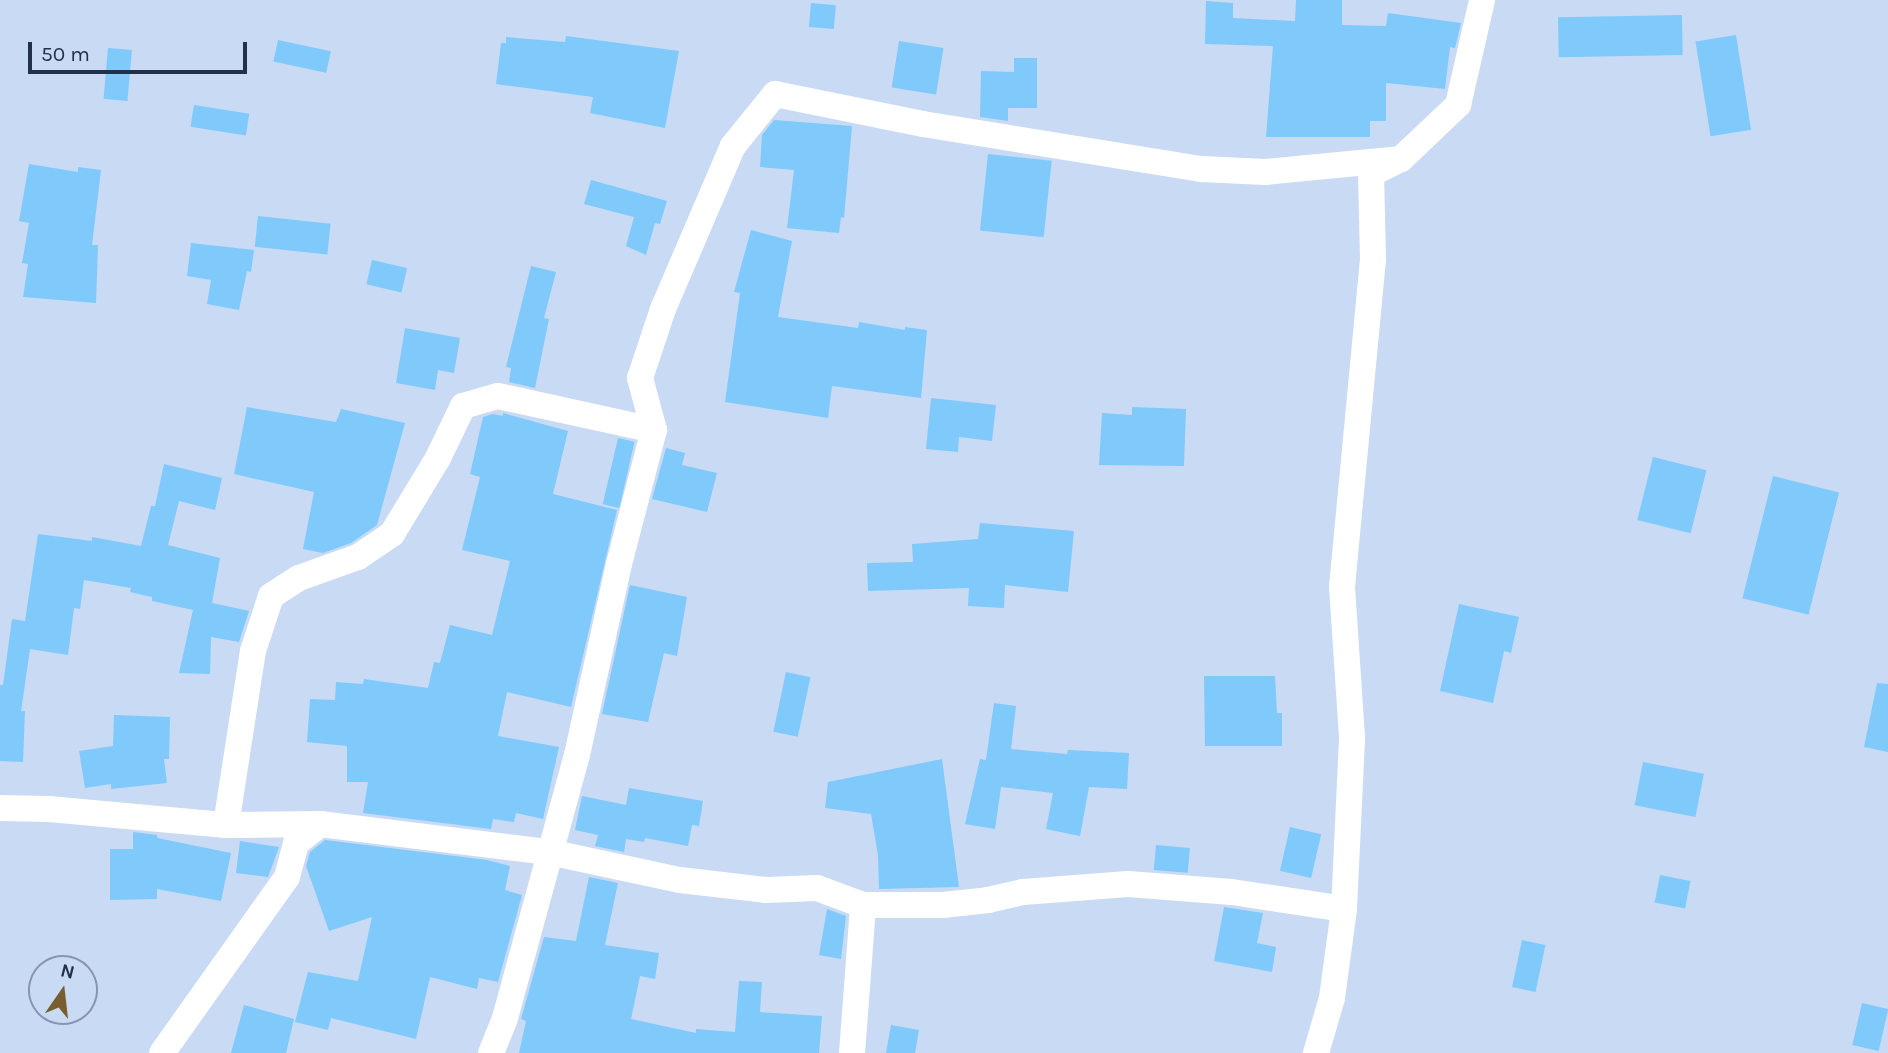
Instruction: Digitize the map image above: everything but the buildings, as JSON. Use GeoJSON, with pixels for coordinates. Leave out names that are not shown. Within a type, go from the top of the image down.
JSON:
{"type":"FeatureCollection","features":[{"type":"Feature","properties":{"kind":"street"},"geometry":{"type":"LineString","coordinates":[[1316,1053],[1332,998],[1344,909],[1352,737],[1342,587],[1373,260],[1371,174],[1401,159],[1458,105],[1482,0]]}},
{"type":"Feature","properties":{"kind":"street"},"geometry":{"type":"LineString","coordinates":[[491,1053],[505,1018],[577,755],[618,564],[654,430],[640,378],[663,310],[733,146],[775,94],[923,124],[1202,169],[1265,172],[1401,159]]}},
{"type":"Feature","properties":{"kind":"street"},"geometry":{"type":"LineString","coordinates":[[226,824],[253,651],[271,596],[299,578],[358,557],[392,534],[438,458],[463,406],[498,396],[654,430]]}},
{"type":"Feature","properties":{"kind":"street"},"geometry":{"type":"LineString","coordinates":[[0,808],[49,809],[226,824],[320,824],[549,852],[680,880],[766,890],[817,888],[863,905],[943,905],[1023,892],[1128,884],[1232,892],[1344,909]]}},
{"type":"Feature","properties":{"kind":"street"},"geometry":{"type":"LineString","coordinates":[[162,1053],[287,877],[296,843],[320,824]]}},
{"type":"Feature","properties":{"kind":"street"},"geometry":{"type":"LineString","coordinates":[[852,1053],[863,905]]}}]}
